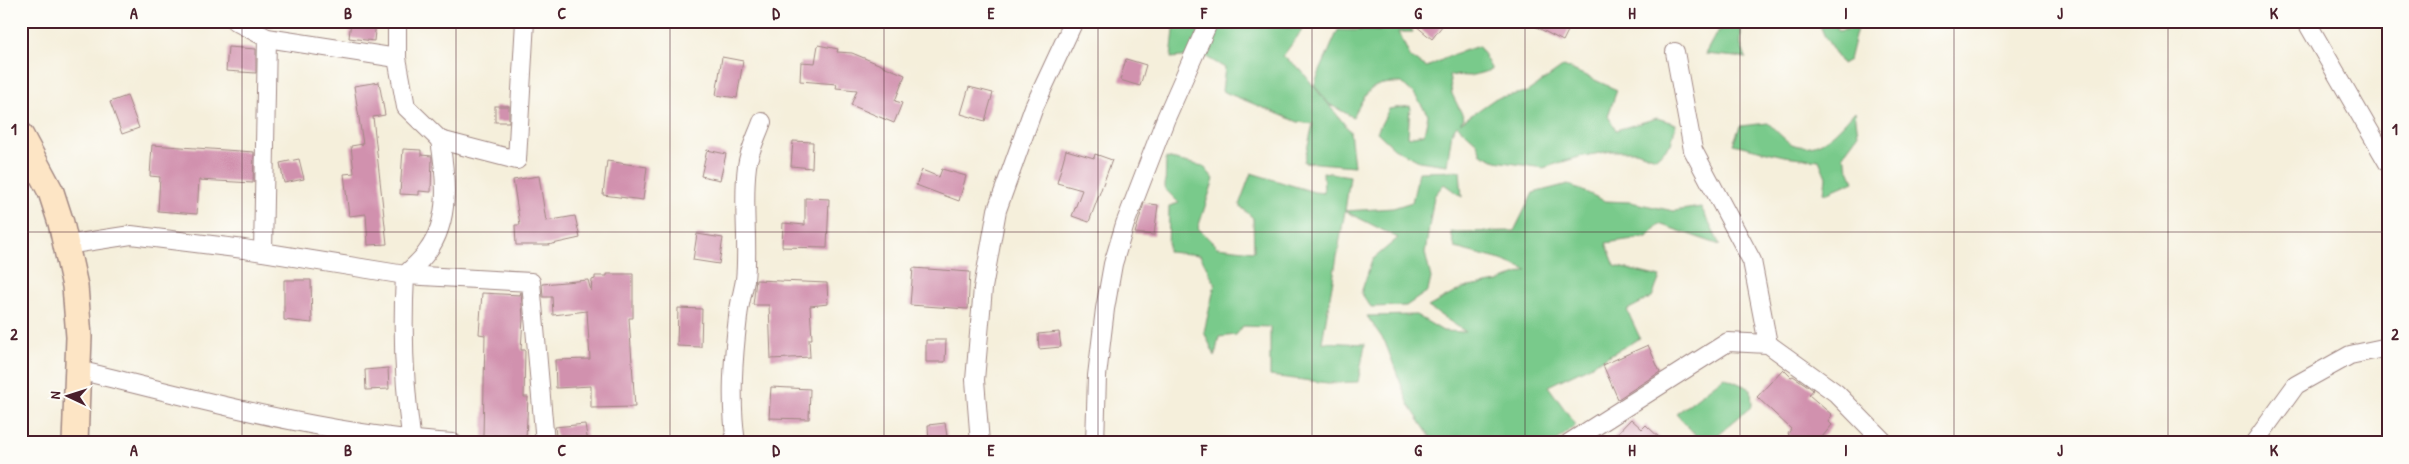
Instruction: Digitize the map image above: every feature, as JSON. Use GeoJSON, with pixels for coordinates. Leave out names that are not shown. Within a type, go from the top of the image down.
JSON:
{"type":"FeatureCollection","features":[{"type":"Feature","properties":{"kind":"main road"},"geometry":{"type":"LineString","coordinates":[[21,136],[51,192],[75,286],[79,337],[76,443]]}},
{"type":"Feature","properties":{"kind":"street"},"geometry":{"type":"LineString","coordinates":[[236,21],[267,38],[397,58]]}},
{"type":"Feature","properties":{"kind":"street"},"geometry":{"type":"LineString","coordinates":[[396,21],[397,58],[406,107],[440,140],[517,160],[525,21]]}},
{"type":"Feature","properties":{"kind":"street"},"geometry":{"type":"LineString","coordinates":[[980,443],[975,380],[983,288],[997,210],[1034,107],[1074,21]]}},
{"type":"Feature","properties":{"kind":"street"},"geometry":{"type":"LineString","coordinates":[[1095,443],[1097,376],[1105,309],[1113,264],[1124,224],[1166,118],[1210,21]]}},
{"type":"Feature","properties":{"kind":"street"},"geometry":{"type":"LineString","coordinates":[[2306,21],[2388,163]]}},
{"type":"Feature","properties":{"kind":"street"},"geometry":{"type":"LineString","coordinates":[[263,252],[267,38]]}},
{"type":"Feature","properties":{"kind":"street"},"geometry":{"type":"LineString","coordinates":[[1675,52],[1693,150],[1752,261],[1768,344]]}},
{"type":"Feature","properties":{"kind":"street"},"geometry":{"type":"LineString","coordinates":[[736,443],[732,418],[732,374],[738,316],[745,280],[747,241],[744,199],[747,163],[762,122]]}},
{"type":"Feature","properties":{"kind":"street"},"geometry":{"type":"LineString","coordinates":[[412,442],[404,372],[403,319],[405,275],[427,252],[441,224],[446,176],[440,140]]}},
{"type":"Feature","properties":{"kind":"street"},"geometry":{"type":"LineString","coordinates":[[66,245],[131,236],[263,252],[405,275],[531,282],[545,443]]}},
{"type":"Feature","properties":{"kind":"street"},"geometry":{"type":"LineString","coordinates":[[1569,443],[1728,342],[1768,344],[1836,393],[1885,443]]}},
{"type":"Feature","properties":{"kind":"street"},"geometry":{"type":"LineString","coordinates":[[2254,443],[2296,385],[2350,355],[2388,347]]}},
{"type":"Feature","properties":{"kind":"street"},"geometry":{"type":"LineString","coordinates":[[78,370],[269,416],[412,442],[453,443]]}},
{"type":"Feature","properties":{"kind":"green space"},"geometry":{"type":"Polygon","coordinates":[[[1175,21],[1204,21],[1303,29],[1283,56],[1300,69],[1350,131],[1354,166],[1304,162],[1313,124],[1298,122],[1222,91],[1225,68],[1203,55],[1171,58],[1175,21]]]}},
{"type":"Feature","properties":{"kind":"green space"},"geometry":{"type":"Polygon","coordinates":[[[1343,21],[1407,21],[1413,32],[1398,32],[1411,58],[1427,67],[1454,54],[1479,46],[1492,70],[1470,76],[1449,75],[1452,94],[1464,118],[1460,123],[1496,98],[1527,92],[1564,66],[1617,90],[1608,116],[1616,130],[1657,118],[1676,124],[1671,144],[1656,158],[1636,151],[1611,151],[1579,157],[1543,168],[1496,161],[1481,154],[1477,143],[1457,125],[1452,132],[1447,165],[1419,161],[1394,148],[1377,132],[1389,109],[1410,106],[1408,137],[1424,134],[1428,115],[1415,95],[1402,83],[1382,84],[1370,90],[1353,117],[1329,104],[1314,85],[1338,30],[1380,31],[1341,27],[1343,21]]]}},
{"type":"Feature","properties":{"kind":"green space"},"geometry":{"type":"Polygon","coordinates":[[[1738,21],[1748,21],[1741,30],[1741,45],[1746,58],[1705,54],[1717,32],[1738,21]]]}},
{"type":"Feature","properties":{"kind":"green space"},"geometry":{"type":"Polygon","coordinates":[[[1818,21],[1843,21],[1837,27],[1838,31],[1857,28],[1849,60],[1842,64],[1824,35],[1818,21]]]}},
{"type":"Feature","properties":{"kind":"green space"},"geometry":{"type":"Polygon","coordinates":[[[1855,111],[1858,135],[1843,155],[1854,181],[1824,194],[1826,177],[1819,160],[1784,156],[1733,144],[1740,126],[1768,123],[1792,144],[1811,146],[1820,143],[1836,132],[1855,111]]]}},
{"type":"Feature","properties":{"kind":"green space"},"geometry":{"type":"Polygon","coordinates":[[[1166,158],[1203,166],[1214,179],[1198,228],[1217,247],[1254,251],[1253,218],[1239,205],[1251,173],[1314,192],[1324,193],[1323,172],[1350,176],[1322,342],[1365,344],[1358,382],[1328,383],[1270,376],[1270,327],[1243,326],[1236,335],[1219,337],[1215,356],[1204,332],[1215,284],[1200,255],[1168,252],[1169,206],[1179,203],[1165,189],[1166,158]]]}},
{"type":"Feature","properties":{"kind":"green space"},"geometry":{"type":"Polygon","coordinates":[[[1460,171],[1462,197],[1444,184],[1434,196],[1425,253],[1431,278],[1428,291],[1406,306],[1371,307],[1361,293],[1372,260],[1398,238],[1345,211],[1393,208],[1412,202],[1419,172],[1460,171]]]}},
{"type":"Feature","properties":{"kind":"green space"},"geometry":{"type":"Polygon","coordinates":[[[1568,184],[1605,201],[1630,202],[1674,211],[1701,207],[1720,245],[1659,224],[1647,237],[1606,243],[1615,266],[1660,277],[1652,297],[1627,310],[1640,338],[1590,366],[1548,386],[1576,425],[1554,443],[1433,441],[1409,405],[1385,342],[1367,316],[1416,315],[1443,331],[1466,332],[1428,307],[1463,288],[1498,282],[1527,270],[1501,260],[1455,248],[1451,232],[1514,231],[1533,193],[1568,184]]]}},
{"type":"Feature","properties":{"kind":"green space"},"geometry":{"type":"Polygon","coordinates":[[[1724,377],[1751,389],[1752,406],[1708,443],[1703,443],[1676,414],[1724,377]]]}},
{"type":"Feature","properties":{"kind":"building"},"geometry":{"type":"Polygon","coordinates":[[[351,21],[376,21],[374,41],[349,38],[351,21]]]}},
{"type":"Feature","properties":{"kind":"building"},"geometry":{"type":"Polygon","coordinates":[[[1410,21],[1446,21],[1432,39],[1410,21]]]}},
{"type":"Feature","properties":{"kind":"building"},"geometry":{"type":"Polygon","coordinates":[[[1525,21],[1573,21],[1563,41],[1525,21]]]}},
{"type":"Feature","properties":{"kind":"building"},"geometry":{"type":"Polygon","coordinates":[[[818,45],[838,49],[837,52],[852,53],[905,75],[895,101],[902,103],[894,123],[851,105],[857,90],[836,88],[837,84],[800,81],[801,62],[815,63],[818,45]]]}},
{"type":"Feature","properties":{"kind":"building"},"geometry":{"type":"Polygon","coordinates":[[[228,47],[256,49],[256,73],[226,71],[228,47]]]}},
{"type":"Feature","properties":{"kind":"building"},"geometry":{"type":"Polygon","coordinates":[[[722,57],[743,61],[737,98],[716,95],[722,57]]]}},
{"type":"Feature","properties":{"kind":"building"},"geometry":{"type":"Polygon","coordinates":[[[1126,59],[1146,65],[1140,86],[1120,80],[1126,59]]]}},
{"type":"Feature","properties":{"kind":"building"},"geometry":{"type":"Polygon","coordinates":[[[379,82],[385,115],[373,117],[387,244],[368,245],[366,214],[349,216],[344,174],[354,173],[351,146],[363,144],[354,86],[379,82]]]}},
{"type":"Feature","properties":{"kind":"building"},"geometry":{"type":"Polygon","coordinates":[[[969,87],[993,93],[985,121],[961,114],[969,87]]]}},
{"type":"Feature","properties":{"kind":"building"},"geometry":{"type":"Polygon","coordinates":[[[127,96],[139,128],[122,134],[110,102],[127,96]]]}},
{"type":"Feature","properties":{"kind":"building"},"geometry":{"type":"Polygon","coordinates":[[[495,106],[509,106],[509,122],[495,122],[495,106]]]}},
{"type":"Feature","properties":{"kind":"building"},"geometry":{"type":"Polygon","coordinates":[[[793,141],[813,142],[812,168],[791,166],[793,141]]]}},
{"type":"Feature","properties":{"kind":"building"},"geometry":{"type":"Polygon","coordinates":[[[152,145],[254,152],[253,183],[199,180],[197,214],[158,211],[160,177],[150,176],[152,145]]]}},
{"type":"Feature","properties":{"kind":"building"},"geometry":{"type":"Polygon","coordinates":[[[403,149],[421,150],[421,155],[432,156],[431,192],[419,191],[419,195],[400,194],[403,149]]]}},
{"type":"Feature","properties":{"kind":"building"},"geometry":{"type":"Polygon","coordinates":[[[707,150],[726,154],[720,180],[701,176],[707,150]]]}},
{"type":"Feature","properties":{"kind":"building"},"geometry":{"type":"Polygon","coordinates":[[[1066,150],[1094,158],[1095,154],[1112,160],[1089,222],[1072,216],[1082,190],[1057,183],[1066,150]]]}},
{"type":"Feature","properties":{"kind":"building"},"geometry":{"type":"Polygon","coordinates":[[[299,159],[304,179],[284,183],[280,163],[299,159]]]}},
{"type":"Feature","properties":{"kind":"building"},"geometry":{"type":"Polygon","coordinates":[[[607,161],[647,167],[643,200],[603,195],[607,161]]]}},
{"type":"Feature","properties":{"kind":"building"},"geometry":{"type":"Polygon","coordinates":[[[942,169],[966,176],[959,201],[916,185],[922,170],[939,177],[942,169]]]}},
{"type":"Feature","properties":{"kind":"building"},"geometry":{"type":"Polygon","coordinates":[[[539,176],[546,221],[575,216],[580,238],[548,245],[516,245],[515,225],[520,225],[513,180],[539,176]]]}},
{"type":"Feature","properties":{"kind":"building"},"geometry":{"type":"Polygon","coordinates":[[[805,198],[829,199],[827,248],[782,247],[783,223],[805,225],[805,198]]]}},
{"type":"Feature","properties":{"kind":"building"},"geometry":{"type":"Polygon","coordinates":[[[1144,203],[1158,205],[1154,235],[1135,233],[1144,203]]]}},
{"type":"Feature","properties":{"kind":"building"},"geometry":{"type":"Polygon","coordinates":[[[697,234],[723,238],[719,264],[693,260],[697,234]]]}},
{"type":"Feature","properties":{"kind":"building"},"geometry":{"type":"Polygon","coordinates":[[[913,268],[970,272],[968,309],[910,305],[913,268]]]}},
{"type":"Feature","properties":{"kind":"building"},"geometry":{"type":"Polygon","coordinates":[[[607,274],[633,274],[633,318],[629,318],[635,407],[591,408],[591,386],[556,388],[555,360],[590,359],[587,311],[553,315],[552,297],[543,297],[542,284],[588,280],[591,291],[592,280],[595,279],[595,276],[607,276],[607,274]]]}},
{"type":"Feature","properties":{"kind":"building"},"geometry":{"type":"Polygon","coordinates":[[[284,280],[311,280],[312,323],[284,320],[284,280]]]}},
{"type":"Feature","properties":{"kind":"building"},"geometry":{"type":"Polygon","coordinates":[[[756,280],[827,283],[828,304],[810,306],[812,339],[809,339],[810,357],[771,359],[769,305],[753,305],[756,280]]]}},
{"type":"Feature","properties":{"kind":"building"},"geometry":{"type":"Polygon","coordinates":[[[521,292],[523,318],[521,350],[525,350],[524,397],[528,397],[526,439],[483,437],[485,335],[479,334],[482,293],[520,295],[521,292]]]}},
{"type":"Feature","properties":{"kind":"building"},"geometry":{"type":"Polygon","coordinates":[[[678,308],[702,309],[701,347],[677,346],[678,308]]]}},
{"type":"Feature","properties":{"kind":"building"},"geometry":{"type":"Polygon","coordinates":[[[1059,332],[1061,347],[1039,349],[1038,334],[1059,332]]]}},
{"type":"Feature","properties":{"kind":"building"},"geometry":{"type":"Polygon","coordinates":[[[926,340],[946,340],[945,362],[926,362],[926,340]]]}},
{"type":"Feature","properties":{"kind":"building"},"geometry":{"type":"Polygon","coordinates":[[[1648,345],[1660,372],[1618,399],[1603,365],[1648,345]]]}},
{"type":"Feature","properties":{"kind":"building"},"geometry":{"type":"Polygon","coordinates":[[[388,368],[389,389],[366,390],[365,370],[388,368]]]}},
{"type":"Feature","properties":{"kind":"building"},"geometry":{"type":"Polygon","coordinates":[[[1783,369],[1791,377],[1793,376],[1813,390],[1809,395],[1832,415],[1828,421],[1832,425],[1817,443],[1798,443],[1788,434],[1791,429],[1757,397],[1783,369]]]}},
{"type":"Feature","properties":{"kind":"building"},"geometry":{"type":"Polygon","coordinates":[[[771,387],[810,389],[809,419],[769,418],[771,387]]]}},
{"type":"Feature","properties":{"kind":"building"},"geometry":{"type":"Polygon","coordinates":[[[1631,419],[1642,429],[1646,425],[1665,443],[1608,443],[1631,419]]]}},
{"type":"Feature","properties":{"kind":"building"},"geometry":{"type":"Polygon","coordinates":[[[945,423],[948,443],[929,443],[928,425],[945,423]]]}},
{"type":"Feature","properties":{"kind":"building"},"geometry":{"type":"Polygon","coordinates":[[[585,424],[588,443],[557,443],[555,427],[585,424]]]}}]}
